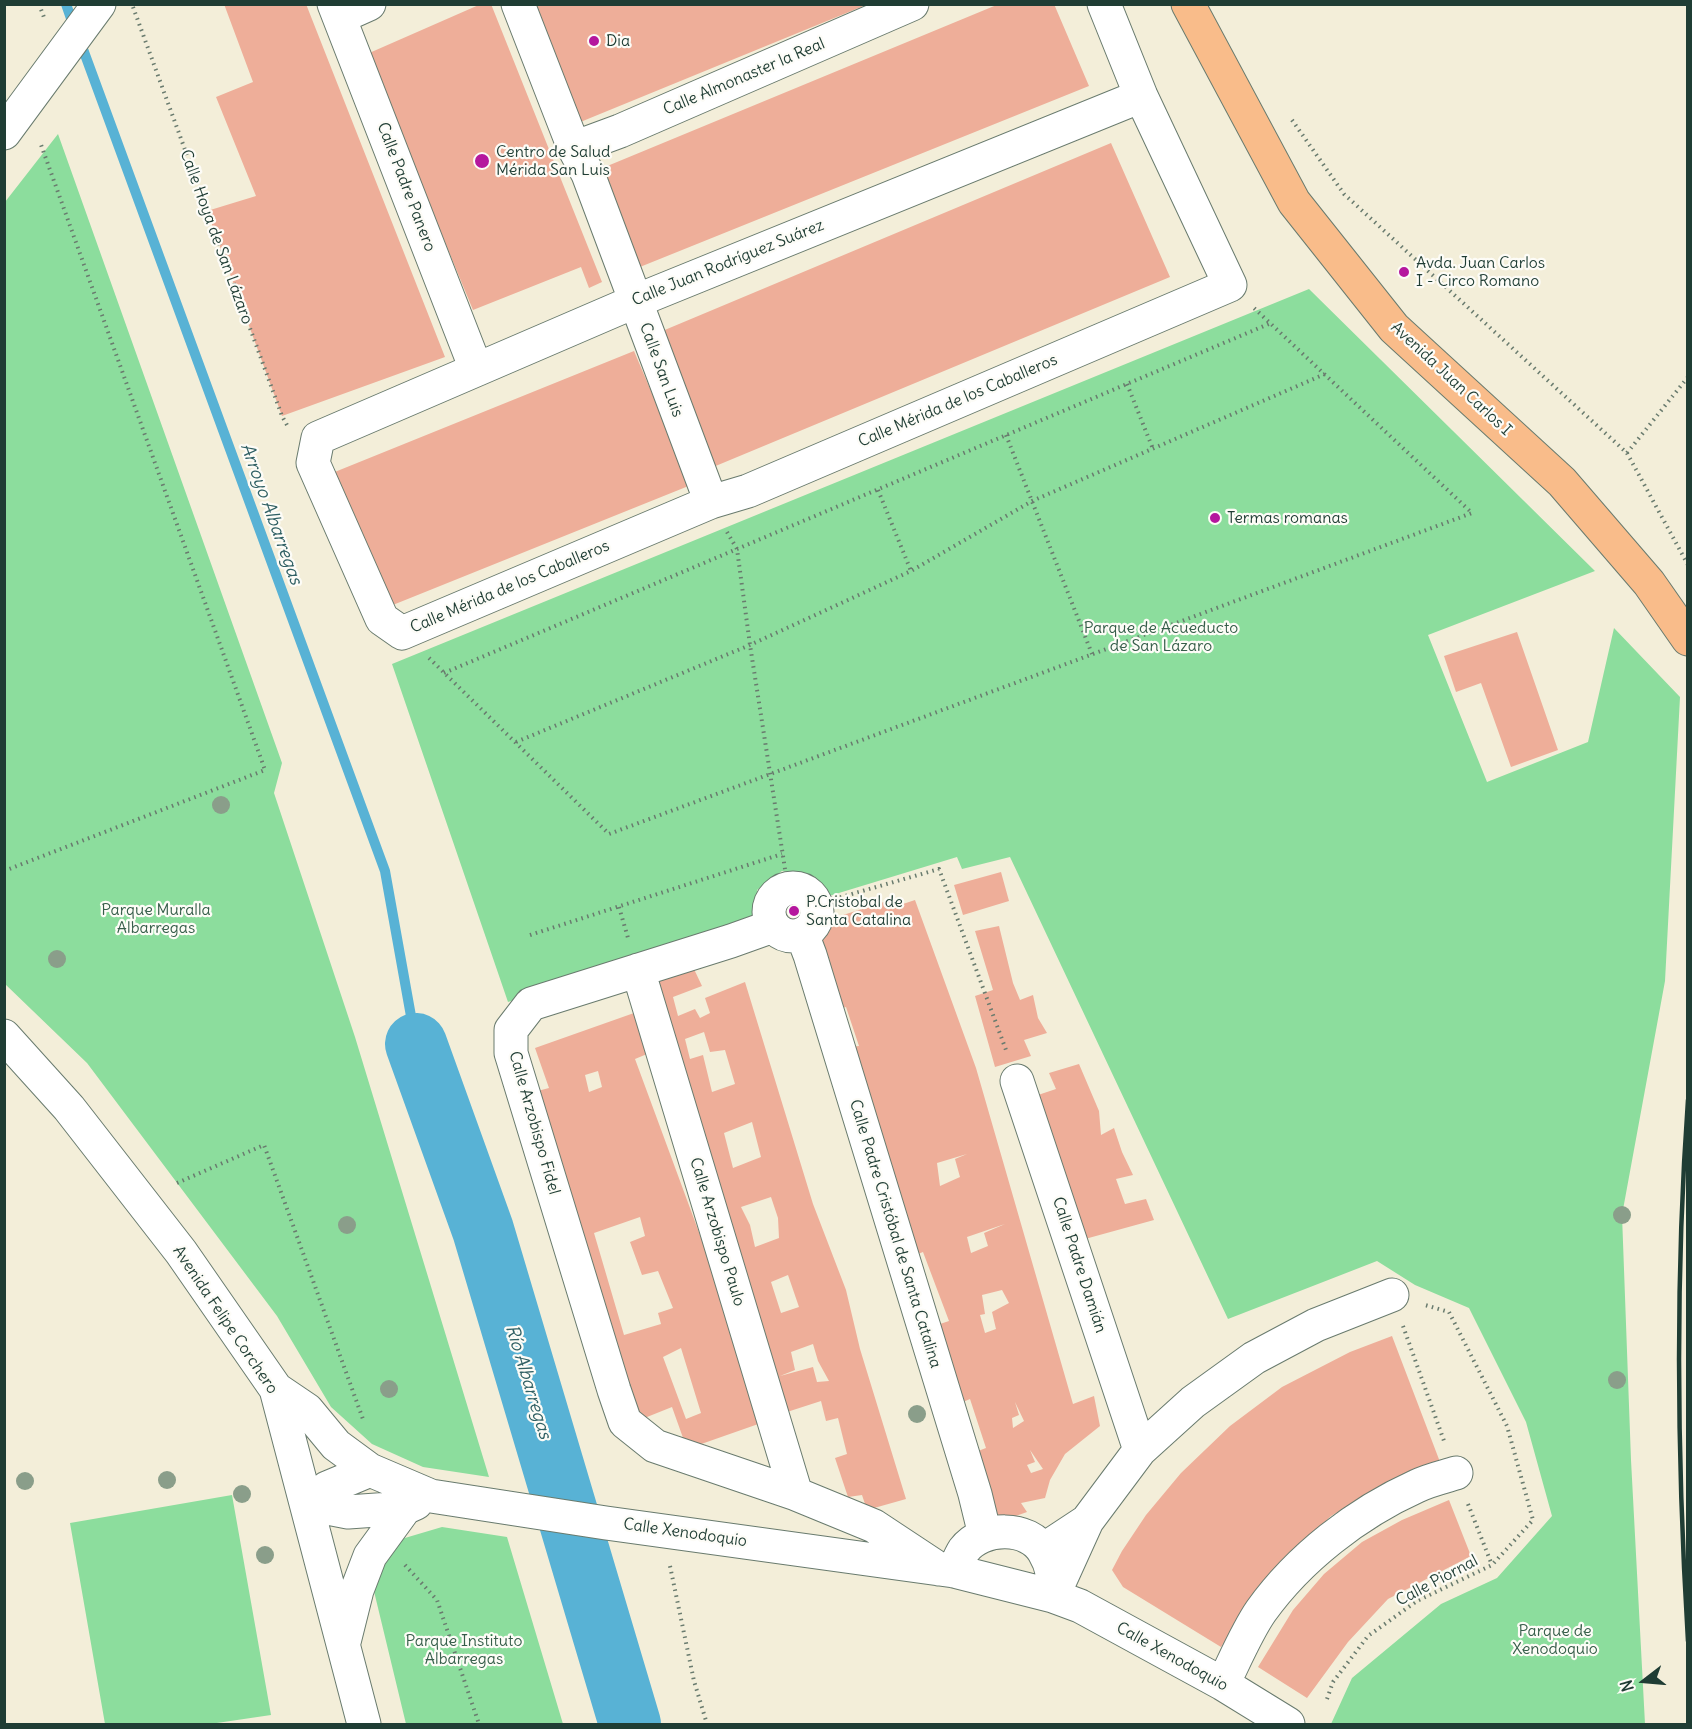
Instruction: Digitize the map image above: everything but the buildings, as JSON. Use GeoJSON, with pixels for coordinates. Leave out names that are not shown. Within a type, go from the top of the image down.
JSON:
{"type":"FeatureCollection","features":[{"type":"Feature","properties":{"kind":"main road","name":"Avenida Juan Carlos I"},"geometry":{"type":"LineString","coordinates":[[1188,4],[1294,202],[1394,328],[1562,482],[1649,583],[1688,639]]}},
{"type":"Feature","properties":{"kind":"street"},"geometry":{"type":"LineString","coordinates":[[14,111],[99,4]]}},
{"type":"Feature","properties":{"kind":"street","name":"Calle San Luis"},"geometry":{"type":"LineString","coordinates":[[518,4],[574,148],[588,174],[711,502]]}},
{"type":"Feature","properties":{"kind":"street","name":"Calle Almonaster la Real"},"geometry":{"type":"LineString","coordinates":[[574,148],[620,131],[912,4]]}},
{"type":"Feature","properties":{"kind":"street"},"geometry":{"type":"LineString","coordinates":[[1104,4],[1141,96],[1230,285]]}},
{"type":"Feature","properties":{"kind":"street","name":"Calle Padre Panero"},"geometry":{"type":"LineString","coordinates":[[348,9],[476,369]]}},
{"type":"Feature","properties":{"kind":"street","name":"Calle Juan Rodríguez Suárez"},"geometry":{"type":"LineString","coordinates":[[315,450],[476,369],[636,300],[1141,96]]}},
{"type":"Feature","properties":{"kind":"street","name":"Calle Mérida de los Caballeros"},"geometry":{"type":"LineString","coordinates":[[402,633],[711,502],[748,491],[1230,285]]}},
{"type":"Feature","properties":{"kind":"street"},"geometry":{"type":"LineString","coordinates":[[315,450],[382,619],[402,633]]}},
{"type":"Feature","properties":{"kind":"street"},"geometry":{"type":"LineString","coordinates":[[788,888],[804,890],[812,896],[816,904],[817,917],[808,931],[788,930],[769,915],[770,903],[776,895],[788,888]]}},
{"type":"Feature","properties":{"kind":"street","name":"Calle Arzobispo Fidel"},"geometry":{"type":"LineString","coordinates":[[626,1422],[614,1390],[511,1053],[512,1030],[531,1004],[638,970],[788,930]]}},
{"type":"Feature","properties":{"kind":"street","name":"Calle Padre Cristóbal de Santa Catalina"},"geometry":{"type":"LineString","coordinates":[[788,930],[810,955],[985,1535]]}},
{"type":"Feature","properties":{"kind":"street","name":"Calle Arzobispo Paulo"},"geometry":{"type":"LineString","coordinates":[[638,970],[796,1494]]}},
{"type":"Feature","properties":{"kind":"street","name":"Avenida Felipe Corchero"},"geometry":{"type":"LineString","coordinates":[[4,1036],[69,1108],[174,1243],[276,1389],[364,1725]]}},
{"type":"Feature","properties":{"kind":"street","name":"Calle Padre Damián"},"geometry":{"type":"LineString","coordinates":[[1017,1081],[1140,1450]]}},
{"type":"Feature","properties":{"kind":"street"},"geometry":{"type":"LineString","coordinates":[[1053,1596],[1087,1521],[1140,1450],[1193,1402],[1254,1358],[1316,1325],[1392,1295]]}},
{"type":"Feature","properties":{"kind":"street"},"geometry":{"type":"LineString","coordinates":[[276,1389],[307,1410],[336,1445],[418,1502]]}},
{"type":"Feature","properties":{"kind":"street","name":"Calle Xenodoquio"},"geometry":{"type":"LineString","coordinates":[[626,1422],[655,1446],[796,1494],[874,1526],[947,1570]]}},
{"type":"Feature","properties":{"kind":"street"},"geometry":{"type":"LineString","coordinates":[[307,1504],[327,1488],[377,1473]]}},
{"type":"Feature","properties":{"kind":"street"},"geometry":{"type":"LineString","coordinates":[[1223,1684],[1260,1612],[1298,1569],[1331,1539],[1377,1507],[1418,1485],[1456,1473]]}},
{"type":"Feature","properties":{"kind":"street"},"geometry":{"type":"LineString","coordinates":[[307,1504],[348,1512],[418,1502]]}},
{"type":"Feature","properties":{"kind":"street"},"geometry":{"type":"LineString","coordinates":[[343,1647],[357,1590],[370,1556],[418,1502]]}},
{"type":"Feature","properties":{"kind":"street","name":"Calle Xenodoquio"},"geometry":{"type":"LineString","coordinates":[[418,1502],[662,1530],[947,1570],[1053,1596],[1080,1606],[1223,1684],[1288,1725]]}},
{"type":"Feature","properties":{"kind":"street"},"geometry":{"type":"LineString","coordinates":[[1043,1550],[1087,1521]]}},
{"type":"Feature","properties":{"kind":"street"},"geometry":{"type":"LineString","coordinates":[[947,1570],[965,1549],[985,1535],[1001,1531],[1017,1533],[1031,1539],[1043,1550],[1054,1572],[1053,1596]]}},
{"type":"Feature","properties":{"kind":"path","name":"Calle Hoya de San Lázaro"},"geometry":{"type":"LineString","coordinates":[[133,4],[282,417],[315,450]]}},
{"type":"Feature","properties":{"kind":"path"},"geometry":{"type":"LineString","coordinates":[[4,871],[265,770],[14,111]]}},
{"type":"Feature","properties":{"kind":"path"},"geometry":{"type":"LineString","coordinates":[[1291,119],[1344,194],[1627,453],[1688,565]]}},
{"type":"Feature","properties":{"kind":"path"},"geometry":{"type":"LineString","coordinates":[[402,633],[609,834],[1472,513],[1230,285]]}},
{"type":"Feature","properties":{"kind":"path"},"geometry":{"type":"LineString","coordinates":[[444,673],[1271,323]]}},
{"type":"Feature","properties":{"kind":"path"},"geometry":{"type":"LineString","coordinates":[[516,742],[750,645],[911,571],[1032,501],[1325,374]]}},
{"type":"Feature","properties":{"kind":"path"},"geometry":{"type":"LineString","coordinates":[[1627,453],[1688,377]]}},
{"type":"Feature","properties":{"kind":"path"},"geometry":{"type":"LineString","coordinates":[[1127,384],[1153,449]]}},
{"type":"Feature","properties":{"kind":"path"},"geometry":{"type":"LineString","coordinates":[[1006,435],[1092,654]]}},
{"type":"Feature","properties":{"kind":"path"},"geometry":{"type":"LineString","coordinates":[[878,490],[911,571]]}},
{"type":"Feature","properties":{"kind":"path"},"geometry":{"type":"LineString","coordinates":[[711,502],[737,549],[788,888]]}},
{"type":"Feature","properties":{"kind":"path"},"geometry":{"type":"LineString","coordinates":[[530,935],[782,854]]}},
{"type":"Feature","properties":{"kind":"path"},"geometry":{"type":"LineString","coordinates":[[816,904],[939,869],[1017,1081]]}},
{"type":"Feature","properties":{"kind":"path"},"geometry":{"type":"LineString","coordinates":[[177,1183],[264,1144],[377,1473]]}},
{"type":"Feature","properties":{"kind":"path"},"geometry":{"type":"LineString","coordinates":[[1392,1295],[1449,1312],[1507,1426],[1533,1520],[1492,1565],[1456,1473],[1392,1295]]}},
{"type":"Feature","properties":{"kind":"path"},"geometry":{"type":"LineString","coordinates":[[662,1530],[694,1681],[707,1725]]}},
{"type":"Feature","properties":{"kind":"path"},"geometry":{"type":"LineString","coordinates":[[376,1548],[408,1566],[437,1599],[479,1725]]}},
{"type":"Feature","properties":{"kind":"path","name":"Calle Piornal"},"geometry":{"type":"LineString","coordinates":[[1327,1700],[1333,1682],[1368,1636],[1417,1601],[1492,1565]]}},
{"type":"Feature","properties":{"kind":"green space","name":"Parque Muralla Albarregas"},"geometry":{"type":"Polygon","coordinates":[[[58,134],[282,763],[274,793],[355,1037],[489,1477],[423,1467],[372,1444],[331,1407],[277,1316],[87,1063],[5,984],[5,202],[58,134]]]}},
{"type":"Feature","properties":{"kind":"green space","name":"Parque de Acueducto de San Lázaro"},"geometry":{"type":"Polygon","coordinates":[[[1309,289],[1595,571],[1428,635],[1487,782],[1588,742],[1614,628],[1680,697],[1665,981],[1622,1215],[1631,1460],[1645,1724],[1331,1724],[1352,1678],[1441,1604],[1497,1578],[1552,1516],[1526,1422],[1469,1308],[1415,1285],[1377,1261],[1228,1319],[1010,857],[962,869],[957,857],[829,896],[814,876],[782,871],[757,890],[758,919],[508,1002],[392,664],[1309,289]]]}},
{"type":"Feature","properties":{"kind":"green space"},"geometry":{"type":"Polygon","coordinates":[[[232,1495],[271,1715],[210,1724],[105,1724],[70,1523],[232,1495]]]}},
{"type":"Feature","properties":{"kind":"green space","name":"Parque Instituto Albarregas"},"geometry":{"type":"Polygon","coordinates":[[[442,1527],[507,1537],[563,1724],[406,1724],[372,1583],[388,1543],[442,1527]]]}},
{"type":"Feature","properties":{"kind":"waterway","name":"Arroyo Albarregas"},"geometry":{"type":"LineString","coordinates":[[66,4],[74,27]]}},
{"type":"Feature","properties":{"kind":"waterway","name":"Arroyo Albarregas"},"geometry":{"type":"LineString","coordinates":[[80,41],[385,871],[416,1044]]}},
{"type":"Feature","properties":{"kind":"waterway","name":"Río Albarregas"},"geometry":{"type":"LineString","coordinates":[[416,1044],[483,1230],[630,1724]]}},
{"type":"Feature","properties":{"kind":"railway"},"geometry":{"type":"LineString","coordinates":[[1688,1100],[1679,1303],[1680,1438],[1688,1641]]}},
{"type":"Feature","properties":{"kind":"place","name":"Dia"},"geometry":{"type":"Point","coordinates":[594,41]}},
{"type":"Feature","properties":{"kind":"place","name":"Centro de Salud Mérida San Luis"},"geometry":{"type":"Point","coordinates":[482,161]}},
{"type":"Feature","properties":{"kind":"place","name":"Avda. Juan Carlos I - Circo Romano"},"geometry":{"type":"Point","coordinates":[1404,272]}},
{"type":"Feature","properties":{"kind":"place","name":"Termas romanas"},"geometry":{"type":"Point","coordinates":[1215,518]}},
{"type":"Feature","properties":{"kind":"place","name":"P.Cristobal de Santa Catalina"},"geometry":{"type":"Point","coordinates":[794,911]}},
{"type":"Feature","properties":{"kind":"park label","name":"Parque de Xenodoquio"},"geometry":{"type":"Point","coordinates":[1555,1640]}}]}
